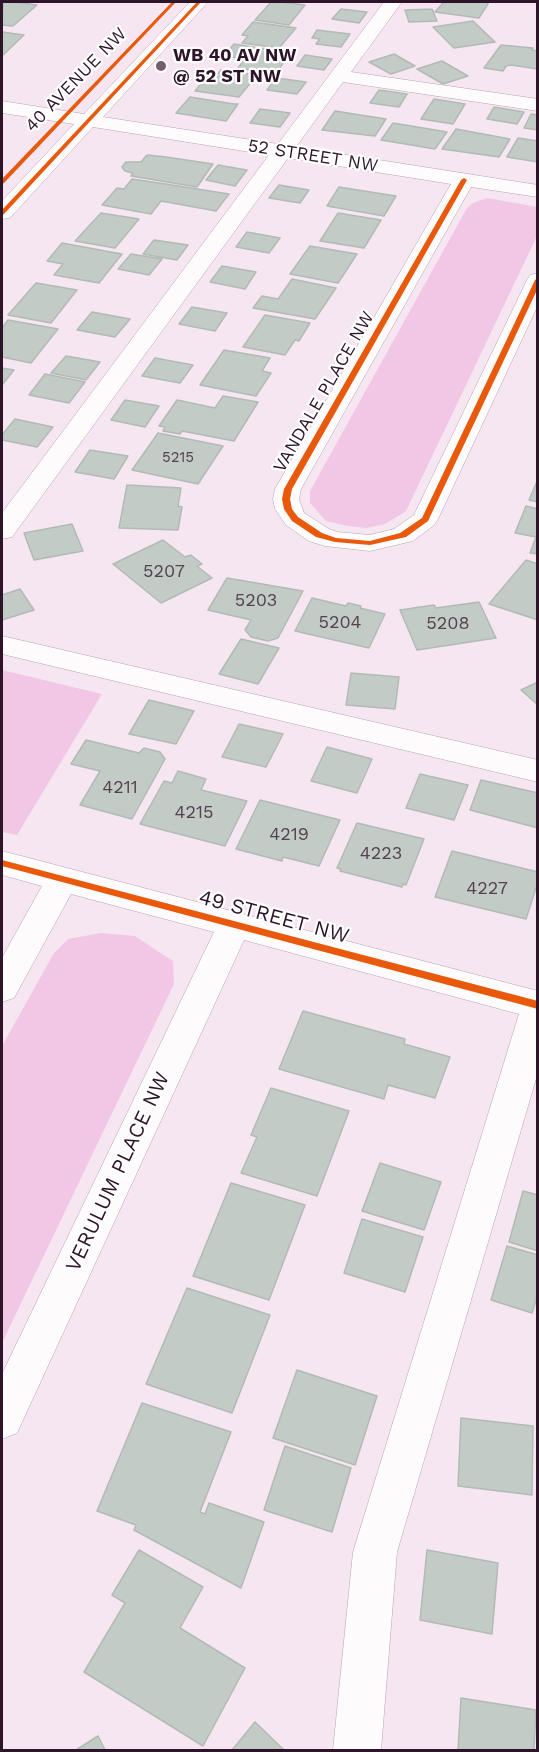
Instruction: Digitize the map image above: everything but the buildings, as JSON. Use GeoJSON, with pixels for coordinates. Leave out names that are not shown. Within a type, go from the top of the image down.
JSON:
{"type":"FeatureCollection","features":[{"type":"Feature","properties":{"kind":"street","name":"40 AVENUE NW"},"geometry":{"type":"LineString","coordinates":[[2,182],[174,2]]}},
{"type":"Feature","properties":{"kind":"street","name":"40 AVENUE NW"},"geometry":{"type":"LineString","coordinates":[[2,213],[199,2]]}},
{"type":"Feature","properties":{"kind":"street"},"geometry":{"type":"LineString","coordinates":[[2,531],[393,2]]}},
{"type":"Feature","properties":{"kind":"street"},"geometry":{"type":"LineString","coordinates":[[339,76],[537,105]]}},
{"type":"Feature","properties":{"kind":"street","name":"52 STREET NW"},"geometry":{"type":"LineString","coordinates":[[2,107],[537,191]]}},
{"type":"Feature","properties":{"kind":"street","name":"VANDALE PLACE NW"},"geometry":{"type":"LineString","coordinates":[[464,180],[288,489],[286,499],[288,509],[294,519],[319,535],[343,541],[370,543],[403,535],[425,519],[537,280]]}},
{"type":"Feature","properties":{"kind":"street"},"geometry":{"type":"LineString","coordinates":[[2,645],[537,771]]}},
{"type":"Feature","properties":{"kind":"street","name":"49 STREET NW"},"geometry":{"type":"LineString","coordinates":[[2,863],[537,1005]]}},
{"type":"Feature","properties":{"kind":"street"},"geometry":{"type":"LineString","coordinates":[[2,988],[63,879]]}},
{"type":"Feature","properties":{"kind":"street","name":"VERULUM PLACE NW"},"geometry":{"type":"LineString","coordinates":[[2,1419],[234,925]]}},
{"type":"Feature","properties":{"kind":"street"},"geometry":{"type":"LineString","coordinates":[[357,1750],[375,1552],[537,1010]]}},
{"type":"Feature","properties":{"kind":"shaded area"},"geometry":{"type":"Polygon","coordinates":[[[487,198],[537,207],[537,236],[406,511],[385,524],[367,528],[326,521],[310,503],[310,491],[467,208],[487,198]]]}},
{"type":"Feature","properties":{"kind":"shaded area"},"geometry":{"type":"Polygon","coordinates":[[[2,670],[102,694],[17,835],[2,832],[2,670]]]}},
{"type":"Feature","properties":{"kind":"shaded area"},"geometry":{"type":"Polygon","coordinates":[[[101,933],[135,936],[173,961],[174,984],[2,1343],[2,1046],[54,953],[68,939],[101,933]]]}},
{"type":"Feature","properties":{"kind":"cycle path"},"geometry":{"type":"LineString","coordinates":[[2,182],[174,2]]}},
{"type":"Feature","properties":{"kind":"cycle path"},"geometry":{"type":"LineString","coordinates":[[2,213],[199,2]]}},
{"type":"Feature","properties":{"kind":"cycle path"},"geometry":{"type":"LineString","coordinates":[[464,180],[288,489],[286,499],[288,509],[295,519],[319,535],[335,540],[370,543],[403,535],[425,519],[538,280]]}},
{"type":"Feature","properties":{"kind":"cycle path"},"geometry":{"type":"LineString","coordinates":[[2,863],[538,1005]]}},
{"type":"Feature","properties":{"kind":"place","name":"WB 40 AV NW @ 52 ST NW"},"geometry":{"type":"Point","coordinates":[161,66]}}]}
